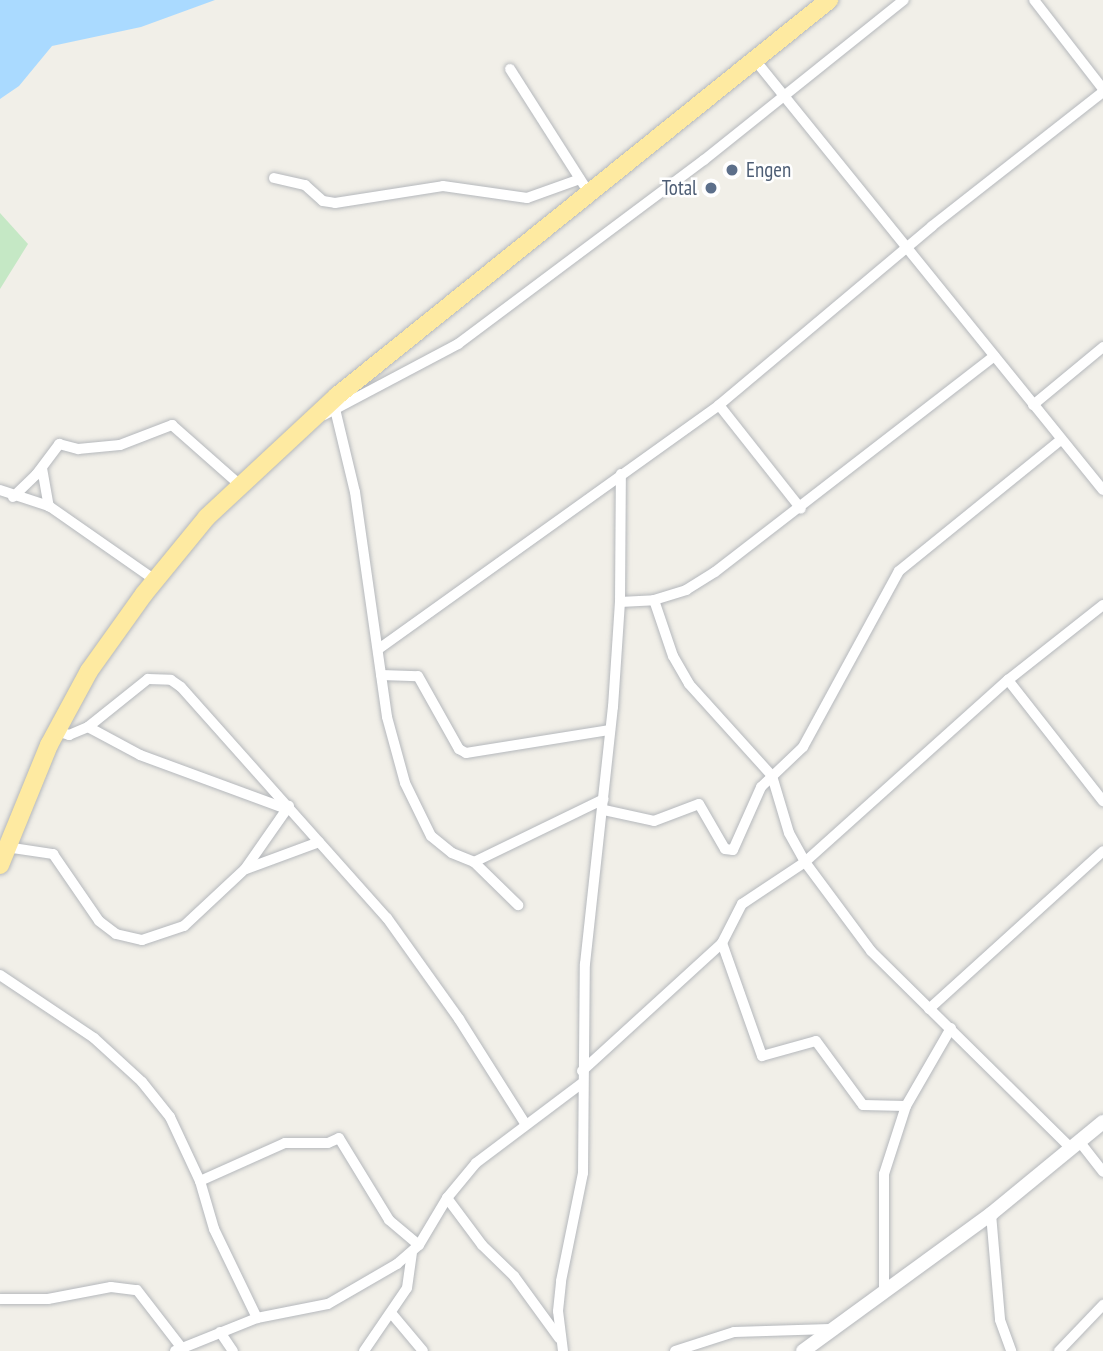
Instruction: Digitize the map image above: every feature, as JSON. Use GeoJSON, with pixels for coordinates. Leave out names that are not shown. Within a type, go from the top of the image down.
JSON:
{"type":"FeatureCollection","features":[{"type":"Feature","properties":{"kind":"highway"},"geometry":{"type":"LineString","coordinates":[[0,864],[55,731],[89,671],[155,580],[240,485],[300,427],[585,186],[755,60],[829,0]]}},
{"type":"Feature","properties":{"kind":"street"},"geometry":{"type":"LineString","coordinates":[[300,427],[458,344],[783,99],[904,0]]}},
{"type":"Feature","properties":{"kind":"street"},"geometry":{"type":"LineString","coordinates":[[380,648],[719,405],[1103,90],[1034,0]]}},
{"type":"Feature","properties":{"kind":"street"},"geometry":{"type":"LineString","coordinates":[[755,60],[783,99],[908,248],[1103,490]]}},
{"type":"Feature","properties":{"kind":"street"},"geometry":{"type":"LineString","coordinates":[[274,178],[305,185],[323,201],[335,203],[443,186],[527,198],[585,186],[510,69]]}},
{"type":"Feature","properties":{"kind":"street"},"geometry":{"type":"LineString","coordinates":[[1033,405],[1103,347]]}},
{"type":"Feature","properties":{"kind":"street"},"geometry":{"type":"LineString","coordinates":[[620,601],[654,600],[705,578],[801,509],[993,356]]}},
{"type":"Feature","properties":{"kind":"street"},"geometry":{"type":"LineString","coordinates":[[719,405],[801,509]]}},
{"type":"Feature","properties":{"kind":"street"},"geometry":{"type":"LineString","coordinates":[[335,409],[355,492],[394,747],[418,814],[439,844],[474,862],[518,905]]}},
{"type":"Feature","properties":{"kind":"street"},"geometry":{"type":"LineString","coordinates":[[13,497],[42,468],[59,444],[78,449],[120,445],[172,425],[240,485]]}},
{"type":"Feature","properties":{"kind":"street"},"geometry":{"type":"LineString","coordinates":[[474,862],[604,805],[654,821],[699,804],[725,849],[733,850],[749,810],[772,776],[803,747],[900,571],[1061,440]]}},
{"type":"Feature","properties":{"kind":"street"},"geometry":{"type":"LineString","coordinates":[[42,468],[49,506]]}},
{"type":"Feature","properties":{"kind":"street"},"geometry":{"type":"LineString","coordinates":[[559,1338],[561,1281],[583,1181],[585,964],[604,805],[620,601],[621,474]]}},
{"type":"Feature","properties":{"kind":"street"},"geometry":{"type":"LineString","coordinates":[[0,490],[13,497],[49,506],[155,580]]}},
{"type":"Feature","properties":{"kind":"street"},"geometry":{"type":"LineString","coordinates":[[654,600],[673,656],[689,684],[772,776],[789,832],[805,862],[871,951],[1103,1172]]}},
{"type":"Feature","properties":{"kind":"street"},"geometry":{"type":"LineString","coordinates":[[364,1351],[392,1314],[407,1287],[416,1249],[447,1198],[476,1163],[582,1077],[722,943],[742,904],[805,862],[1008,680],[1103,605]]}},
{"type":"Feature","properties":{"kind":"street"},"geometry":{"type":"LineString","coordinates":[[381,675],[418,676],[459,749],[466,753],[610,730]]}},
{"type":"Feature","properties":{"kind":"street"},"geometry":{"type":"LineString","coordinates":[[55,731],[69,735],[88,727],[137,684],[148,679],[171,680],[213,719],[401,937],[526,1125]]}},
{"type":"Feature","properties":{"kind":"street"},"geometry":{"type":"LineString","coordinates":[[1008,680],[1103,801]]}},
{"type":"Feature","properties":{"kind":"street"},"geometry":{"type":"LineString","coordinates":[[88,727],[140,755],[288,808]]}},
{"type":"Feature","properties":{"kind":"street"},"geometry":{"type":"LineString","coordinates":[[6,847],[53,855],[99,921],[126,939],[162,936],[184,926],[245,869],[288,808]]}},
{"type":"Feature","properties":{"kind":"street"},"geometry":{"type":"LineString","coordinates":[[245,869],[319,842]]}},
{"type":"Feature","properties":{"kind":"street"},"geometry":{"type":"LineString","coordinates":[[929,1009],[1103,851]]}},
{"type":"Feature","properties":{"kind":"street"},"geometry":{"type":"LineString","coordinates":[[722,943],[762,1056],[817,1041],[863,1105],[906,1106]]}},
{"type":"Feature","properties":{"kind":"street"},"geometry":{"type":"LineString","coordinates":[[0,975],[68,1018],[142,1082],[170,1117],[200,1181],[214,1229],[257,1318]]}},
{"type":"Feature","properties":{"kind":"street"},"geometry":{"type":"LineString","coordinates":[[884,1288],[884,1174],[906,1106],[951,1028]]}},
{"type":"Feature","properties":{"kind":"street"},"geometry":{"type":"LineString","coordinates":[[803,1351],[884,1288],[991,1214],[1103,1122]]}},
{"type":"Feature","properties":{"kind":"street"},"geometry":{"type":"LineString","coordinates":[[200,1181],[272,1147],[304,1141],[328,1143],[339,1138],[389,1220],[416,1249]]}},
{"type":"Feature","properties":{"kind":"street"},"geometry":{"type":"LineString","coordinates":[[447,1198],[482,1245],[514,1276],[559,1338],[563,1351]]}},
{"type":"Feature","properties":{"kind":"street"},"geometry":{"type":"LineString","coordinates":[[991,1214],[1000,1320],[1012,1351]]}},
{"type":"Feature","properties":{"kind":"street"},"geometry":{"type":"LineString","coordinates":[[0,1299],[57,1298],[111,1287],[137,1290],[178,1349],[257,1318],[328,1304],[416,1249]]}},
{"type":"Feature","properties":{"kind":"street"},"geometry":{"type":"LineString","coordinates":[[1059,1351],[1103,1305]]}},
{"type":"Feature","properties":{"kind":"street"},"geometry":{"type":"LineString","coordinates":[[392,1314],[423,1351]]}},
{"type":"Feature","properties":{"kind":"street"},"geometry":{"type":"LineString","coordinates":[[676,1351],[734,1332],[830,1329]]}},
{"type":"Feature","properties":{"kind":"street"},"geometry":{"type":"LineString","coordinates":[[220,1332],[233,1351]]}},
{"type":"Feature","properties":{"kind":"green space"},"geometry":{"type":"Polygon","coordinates":[[[0,213],[28,244],[0,289],[0,213]]]}},
{"type":"Feature","properties":{"kind":"water"},"geometry":{"type":"Polygon","coordinates":[[[0,0],[215,0],[141,27],[52,46],[19,86],[0,99],[0,0]]]}},
{"type":"Feature","properties":{"kind":"place","name":"Engen"},"geometry":{"type":"Point","coordinates":[732,170]}},
{"type":"Feature","properties":{"kind":"place","name":"Total"},"geometry":{"type":"Point","coordinates":[711,188]}}]}
